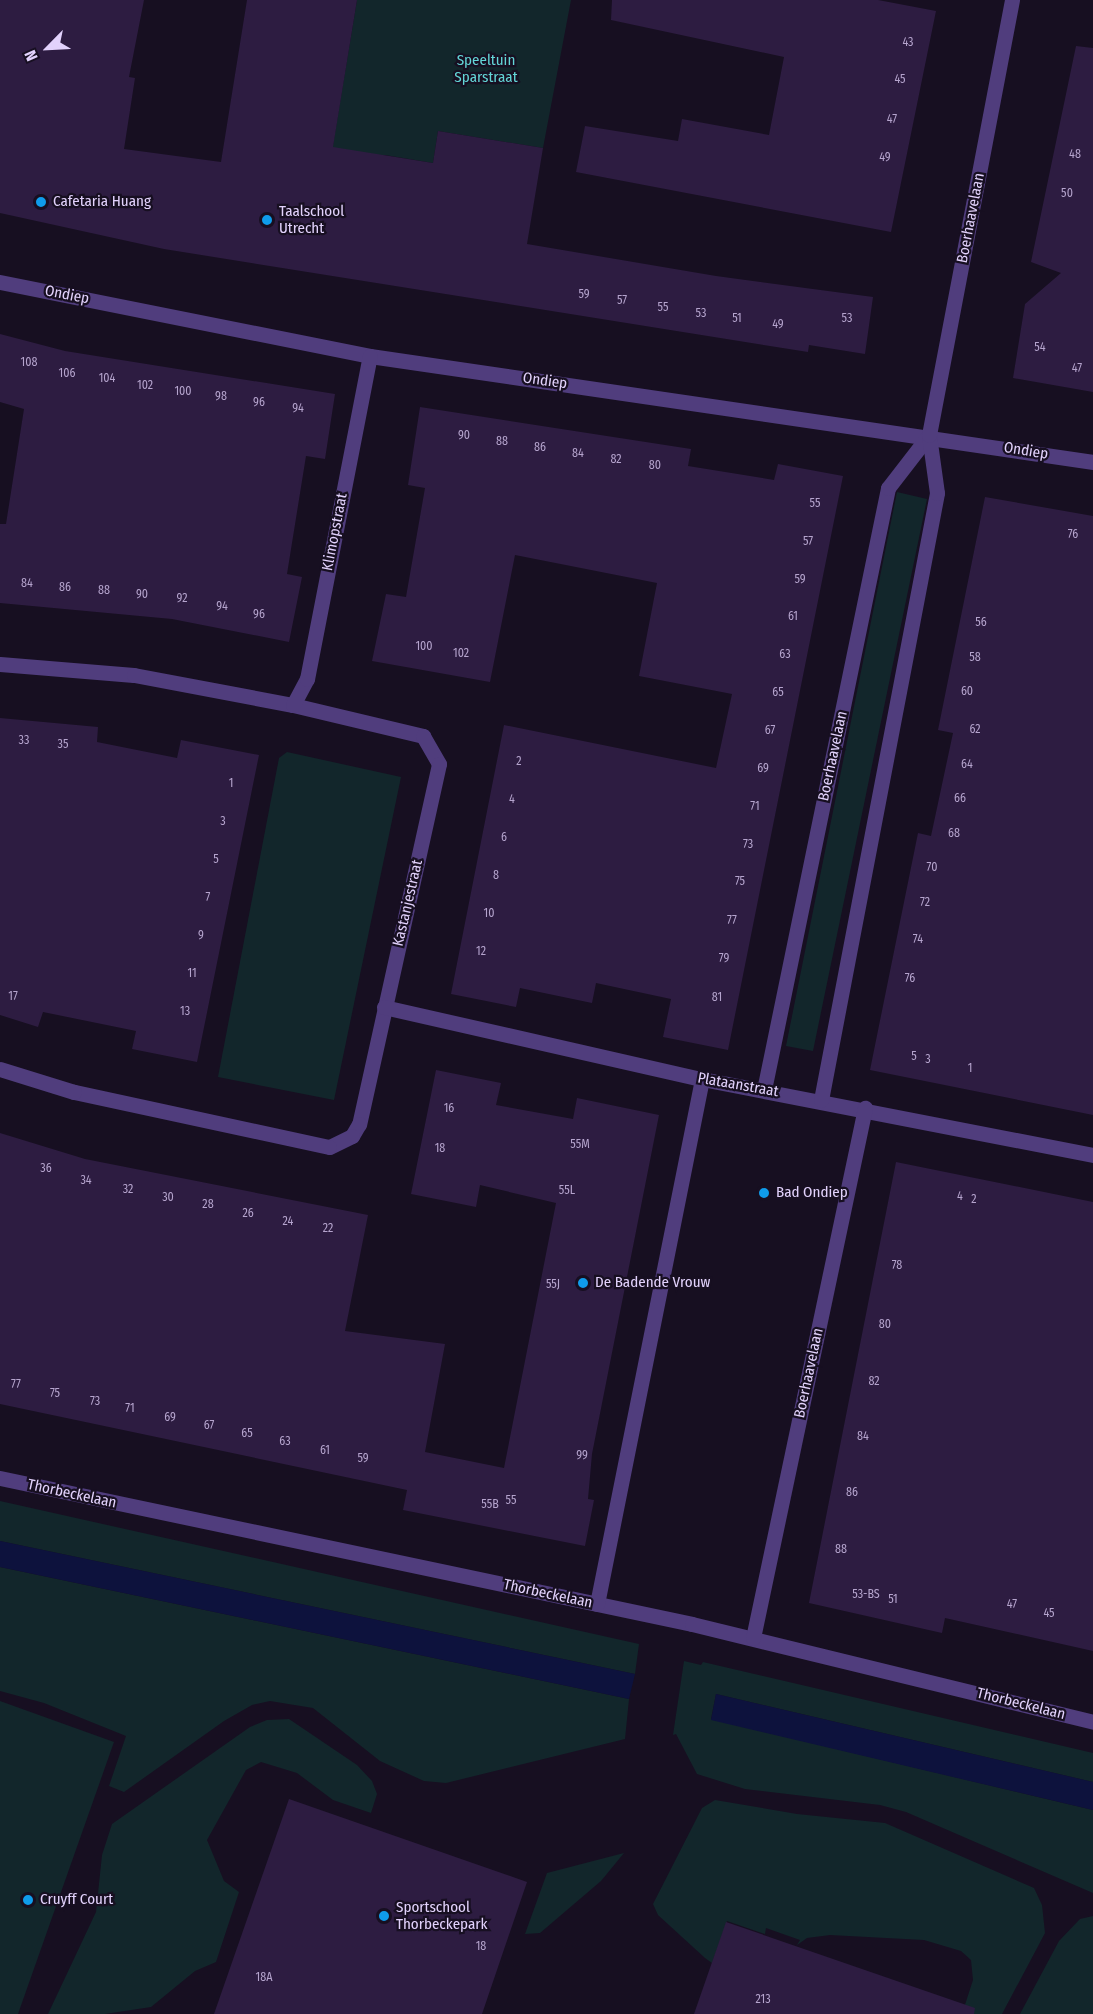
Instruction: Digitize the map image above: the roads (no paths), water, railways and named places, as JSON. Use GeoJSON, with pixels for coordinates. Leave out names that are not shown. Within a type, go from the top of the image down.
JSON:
{"type":"FeatureCollection","features":[{"type":"Feature","properties":{"kind":"street","name":"Boerhaavelaan"},"geometry":{"type":"LineString","coordinates":[[821,1100],[937,493],[929,435],[1012,0]]}},
{"type":"Feature","properties":{"kind":"street","name":"Ondiep"},"geometry":{"type":"LineString","coordinates":[[0,282],[370,356],[929,435],[1093,462]]}},
{"type":"Feature","properties":{"kind":"street","name":"Klimopstraat"},"geometry":{"type":"LineString","coordinates":[[293,705],[307,679],[370,356]]}},
{"type":"Feature","properties":{"kind":"street","name":"Boerhaavelaan"},"geometry":{"type":"LineString","coordinates":[[764,1090],[888,488],[929,435]]}},
{"type":"Feature","properties":{"kind":"street","name":"Kastanjestraat"},"geometry":{"type":"LineString","coordinates":[[0,664],[134,675],[293,705],[423,736],[439,764],[359,1124],[352,1136],[329,1147],[74,1092],[0,1070]]}},
{"type":"Feature","properties":{"kind":"street","name":"Plataanstraat"},"geometry":{"type":"LineString","coordinates":[[384,1007],[702,1078],[865,1108],[1093,1155]]}},
{"type":"Feature","properties":{"kind":"street"},"geometry":{"type":"LineString","coordinates":[[597,1604],[702,1078]]}},
{"type":"Feature","properties":{"kind":"street","name":"Boerhaavelaan"},"geometry":{"type":"LineString","coordinates":[[753,1638],[865,1108]]}},
{"type":"Feature","properties":{"kind":"street","name":"Thorbeckelaan"},"geometry":{"type":"LineString","coordinates":[[0,1478],[753,1638],[1093,1722]]}},
{"type":"Feature","properties":{"kind":"place","name":"Cafetaria Huang"},"geometry":{"type":"Point","coordinates":[41,202]}},
{"type":"Feature","properties":{"kind":"place","name":"Taalschool Utrecht"},"geometry":{"type":"Point","coordinates":[267,220]}},
{"type":"Feature","properties":{"kind":"place","name":"Bad Ondiep"},"geometry":{"type":"Point","coordinates":[764,1193]}},
{"type":"Feature","properties":{"kind":"place","name":"De Badende Vrouw"},"geometry":{"type":"Point","coordinates":[583,1283]}},
{"type":"Feature","properties":{"kind":"place","name":"Cruyff Court"},"geometry":{"type":"Point","coordinates":[28,1900]}},
{"type":"Feature","properties":{"kind":"place","name":"Sportschool Thorbeckepark"},"geometry":{"type":"Point","coordinates":[384,1916]}},
{"type":"Feature","properties":{"kind":"park label","name":"Speeltuin Sparstraat"},"geometry":{"type":"Point","coordinates":[486,68]}}]}
